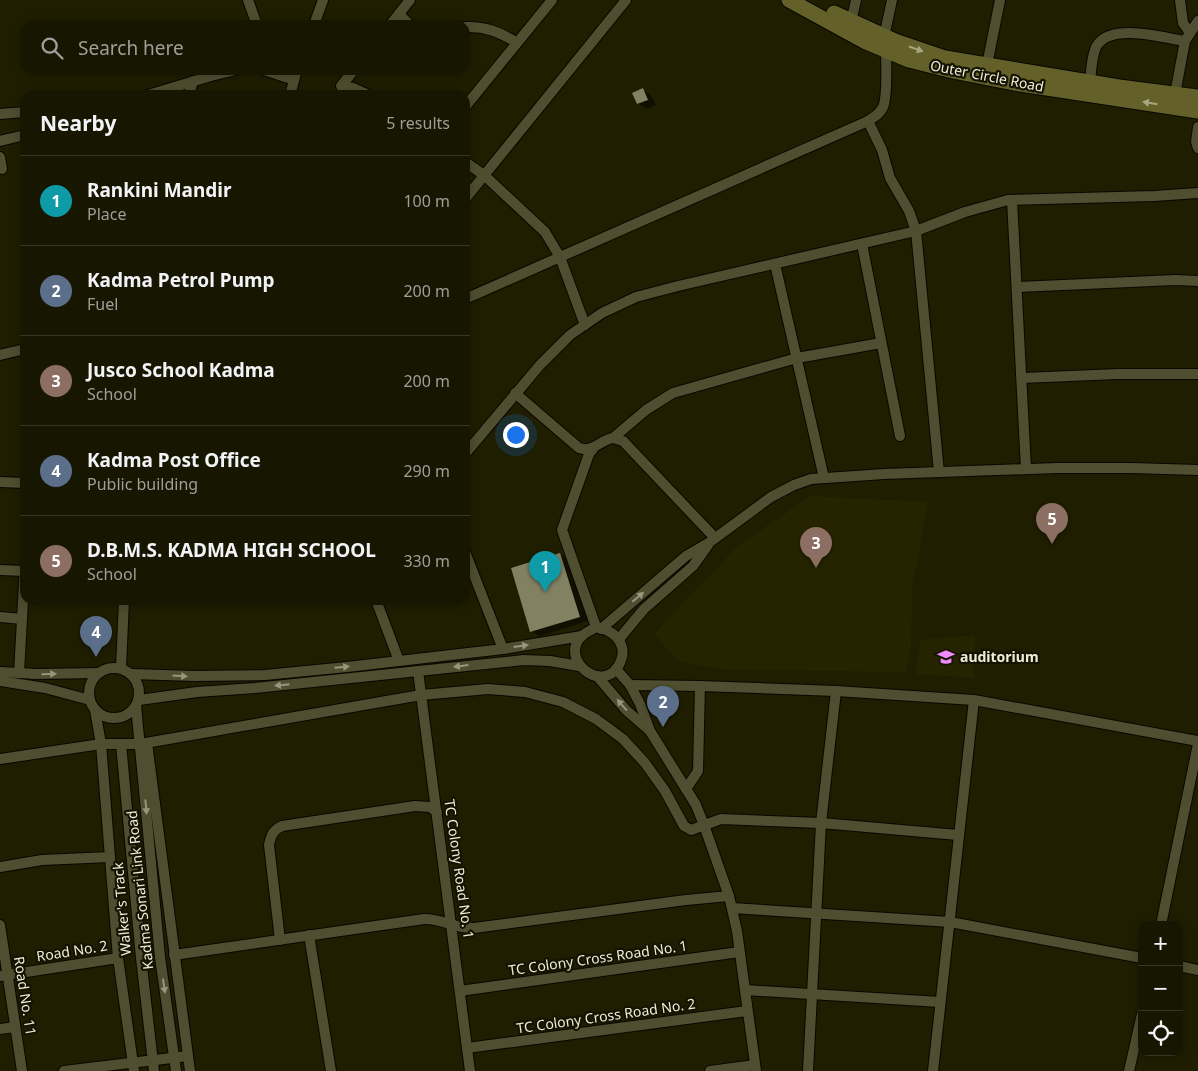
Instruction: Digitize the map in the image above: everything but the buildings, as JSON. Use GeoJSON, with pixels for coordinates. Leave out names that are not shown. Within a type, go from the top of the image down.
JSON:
{"type":"FeatureCollection","features":[{"type":"Feature","properties":{"kind":"main road","name":"Outer Circle Road"},"geometry":{"type":"LineString","coordinates":[[789,0],[864,41],[885,43],[945,58],[1090,82],[1198,97]]}},
{"type":"Feature","properties":{"kind":"main road","name":"Outer Circle Road"},"geometry":{"type":"LineString","coordinates":[[808,0],[851,22],[910,60],[1014,83],[1198,111]]}},
{"type":"Feature","properties":{"kind":"street"},"geometry":{"type":"LineString","coordinates":[[248,0],[255,20]]}},
{"type":"Feature","properties":{"kind":"street"},"geometry":{"type":"LineString","coordinates":[[316,20],[323,0]]}},
{"type":"Feature","properties":{"kind":"street"},"geometry":{"type":"LineString","coordinates":[[394,20],[410,0]]}},
{"type":"Feature","properties":{"kind":"street"},"geometry":{"type":"LineString","coordinates":[[470,101],[552,0]]}},
{"type":"Feature","properties":{"kind":"street"},"geometry":{"type":"LineString","coordinates":[[470,193],[626,0]]}},
{"type":"Feature","properties":{"kind":"street"},"geometry":{"type":"LineString","coordinates":[[851,22],[856,0]]}},
{"type":"Feature","properties":{"kind":"street"},"geometry":{"type":"LineString","coordinates":[[470,297],[868,121],[877,115],[883,107],[885,98],[885,43],[892,0]]}},
{"type":"Feature","properties":{"kind":"street"},"geometry":{"type":"LineString","coordinates":[[987,65],[1000,0]]}},
{"type":"Feature","properties":{"kind":"street"},"geometry":{"type":"LineString","coordinates":[[1180,0],[1187,37]]}},
{"type":"Feature","properties":{"kind":"street"},"geometry":{"type":"LineString","coordinates":[[399,14],[405,20]]}},
{"type":"Feature","properties":{"kind":"street"},"geometry":{"type":"LineString","coordinates":[[1175,94],[1187,37],[1198,21]]}},
{"type":"Feature","properties":{"kind":"street"},"geometry":{"type":"LineString","coordinates":[[470,27],[492,29],[516,42]]}},
{"type":"Feature","properties":{"kind":"street"},"geometry":{"type":"LineString","coordinates":[[1090,82],[1096,49],[1100,42],[1106,39],[1130,32],[1187,37]]}},
{"type":"Feature","properties":{"kind":"street"},"geometry":{"type":"LineString","coordinates":[[164,90],[216,75]]}},
{"type":"Feature","properties":{"kind":"street"},"geometry":{"type":"LineString","coordinates":[[280,75],[294,80]]}},
{"type":"Feature","properties":{"kind":"street"},"geometry":{"type":"LineString","coordinates":[[291,90],[296,75]]}},
{"type":"Feature","properties":{"kind":"street"},"geometry":{"type":"LineString","coordinates":[[350,75],[341,86],[357,90]]}},
{"type":"Feature","properties":{"kind":"street"},"geometry":{"type":"LineString","coordinates":[[190,90],[193,81]]}},
{"type":"Feature","properties":{"kind":"street"},"geometry":{"type":"LineString","coordinates":[[0,114],[20,112]]}},
{"type":"Feature","properties":{"kind":"street"},"geometry":{"type":"LineString","coordinates":[[868,121],[882,150],[890,178],[909,211],[916,231],[938,472]]}},
{"type":"Feature","properties":{"kind":"street"},"geometry":{"type":"LineString","coordinates":[[1198,127],[1196,142],[1198,148]]}},
{"type":"Feature","properties":{"kind":"street"},"geometry":{"type":"LineString","coordinates":[[0,141],[20,136]]}},
{"type":"Feature","properties":{"kind":"street"},"geometry":{"type":"LineString","coordinates":[[0,157],[2,169]]}},
{"type":"Feature","properties":{"kind":"street"},"geometry":{"type":"LineString","coordinates":[[470,165],[484,175],[544,232],[560,257],[585,325]]}},
{"type":"Feature","properties":{"kind":"street"},"geometry":{"type":"LineString","coordinates":[[470,448],[540,364],[570,335],[602,313],[636,297],[916,231],[979,207],[1012,200],[1198,193]]}},
{"type":"Feature","properties":{"kind":"street"},"geometry":{"type":"LineString","coordinates":[[1012,200],[1026,469]]}},
{"type":"Feature","properties":{"kind":"street"},"geometry":{"type":"LineString","coordinates":[[862,244],[900,436]]}},
{"type":"Feature","properties":{"kind":"street"},"geometry":{"type":"LineString","coordinates":[[776,264],[824,478]]}},
{"type":"Feature","properties":{"kind":"street"},"geometry":{"type":"LineString","coordinates":[[1018,287],[1198,280]]}},
{"type":"Feature","properties":{"kind":"street"},"geometry":{"type":"LineString","coordinates":[[598,628],[562,530],[589,454],[593,449],[613,438],[646,410],[673,393],[797,358],[881,343]]}},
{"type":"Feature","properties":{"kind":"street"},"geometry":{"type":"LineString","coordinates":[[0,355],[20,350]]}},
{"type":"Feature","properties":{"kind":"street"},"geometry":{"type":"LineString","coordinates":[[1022,378],[1118,374],[1198,374]]}},
{"type":"Feature","properties":{"kind":"street"},"geometry":{"type":"LineString","coordinates":[[515,393],[579,448],[585,450],[593,449]]}},
{"type":"Feature","properties":{"kind":"street"},"geometry":{"type":"LineString","coordinates":[[613,438],[623,441],[712,540]]}},
{"type":"Feature","properties":{"kind":"street"},"geometry":{"type":"LineString","coordinates":[[132,674],[194,676],[266,674],[399,661],[582,636],[598,628],[686,556],[712,540],[771,497],[794,485],[811,479],[1026,469],[1132,468],[1198,470]]}},
{"type":"Feature","properties":{"kind":"street"},"geometry":{"type":"LineString","coordinates":[[0,482],[20,483]]}},
{"type":"Feature","properties":{"kind":"street"},"geometry":{"type":"LineString","coordinates":[[619,639],[644,609],[693,566],[712,540]]}},
{"type":"Feature","properties":{"kind":"street"},"geometry":{"type":"LineString","coordinates":[[470,565],[503,648]]}},
{"type":"Feature","properties":{"kind":"street"},"geometry":{"type":"LineString","coordinates":[[0,570],[20,570]]}},
{"type":"Feature","properties":{"kind":"street"},"geometry":{"type":"LineString","coordinates":[[19,673],[23,605]]}},
{"type":"Feature","properties":{"kind":"street"},"geometry":{"type":"LineString","coordinates":[[121,668],[124,605]]}},
{"type":"Feature","properties":{"kind":"street"},"geometry":{"type":"LineString","coordinates":[[378,605],[399,661]]}},
{"type":"Feature","properties":{"kind":"street"},"geometry":{"type":"LineString","coordinates":[[0,617],[22,619]]}},
{"type":"Feature","properties":{"kind":"street"},"geometry":{"type":"LineString","coordinates":[[582,636],[576,645],[575,656],[579,666],[587,673],[597,676],[608,675],[616,669],[622,660],[623,649],[619,639],[611,632],[598,628]]}},
{"type":"Feature","properties":{"kind":"street"},"geometry":{"type":"LineString","coordinates":[[138,703],[197,692],[255,688],[524,660],[579,666]]}},
{"type":"Feature","properties":{"kind":"street"},"geometry":{"type":"LineString","coordinates":[[110,668],[121,668],[132,674],[138,682],[140,691],[138,703],[128,714],[116,718],[105,716],[95,710],[90,700],[89,690],[92,680],[99,673],[110,668]]}},
{"type":"Feature","properties":{"kind":"street"},"geometry":{"type":"LineString","coordinates":[[616,669],[630,685],[640,704],[650,731],[686,789],[704,825],[732,908],[756,1068],[710,1071]]}},
{"type":"Feature","properties":{"kind":"street","name":"TC Colony Road No. 1"},"geometry":{"type":"LineString","coordinates":[[418,671],[470,1071]]}},
{"type":"Feature","properties":{"kind":"street"},"geometry":{"type":"LineString","coordinates":[[0,672],[37,674],[99,673]]}},
{"type":"Feature","properties":{"kind":"street"},"geometry":{"type":"LineString","coordinates":[[597,676],[626,710],[650,731]]}},
{"type":"Feature","properties":{"kind":"street"},"geometry":{"type":"LineString","coordinates":[[0,682],[45,688],[90,700]]}},
{"type":"Feature","properties":{"kind":"street"},"geometry":{"type":"LineString","coordinates":[[630,685],[836,691],[974,700],[1198,743],[1162,921]]}},
{"type":"Feature","properties":{"kind":"street"},"geometry":{"type":"LineString","coordinates":[[686,789],[698,771],[700,686]]}},
{"type":"Feature","properties":{"kind":"street"},"geometry":{"type":"LineString","coordinates":[[0,759],[100,744],[144,743],[421,695],[488,689],[525,692],[563,702],[596,720],[623,739],[645,763],[665,791],[684,826],[691,830],[721,820],[821,822],[958,835]]}},
{"type":"Feature","properties":{"kind":"street"},"geometry":{"type":"LineString","coordinates":[[808,1071],[821,822],[836,691]]}},
{"type":"Feature","properties":{"kind":"street"},"geometry":{"type":"LineString","coordinates":[[933,1071],[974,700]]}},
{"type":"Feature","properties":{"kind":"street","name":"Kadma Sonari Link Road"},"geometry":{"type":"LineString","coordinates":[[138,703],[144,743],[160,957],[176,1071]]}},
{"type":"Feature","properties":{"kind":"street","name":"Kadma Sonari Link Road"},"geometry":{"type":"LineString","coordinates":[[95,710],[100,744],[118,958],[133,1066]]}},
{"type":"Feature","properties":{"kind":"street"},"geometry":{"type":"LineString","coordinates":[[144,743],[190,1071]]}},
{"type":"Feature","properties":{"kind":"street","name":"Walker's Track"},"geometry":{"type":"LineString","coordinates":[[121,744],[141,958],[154,1066]]}},
{"type":"Feature","properties":{"kind":"street"},"geometry":{"type":"LineString","coordinates":[[280,940],[269,845],[271,834],[275,829],[282,826],[415,806],[430,807],[437,812]]}},
{"type":"Feature","properties":{"kind":"street"},"geometry":{"type":"LineString","coordinates":[[0,867],[42,860],[110,857]]}},
{"type":"Feature","properties":{"kind":"street"},"geometry":{"type":"LineString","coordinates":[[174,955],[424,919],[437,919],[452,925],[474,928],[729,896]]}},
{"type":"Feature","properties":{"kind":"street"},"geometry":{"type":"LineString","coordinates":[[732,908],[950,922],[1138,957]]}},
{"type":"Feature","properties":{"kind":"street","name":"Road No. 11"},"geometry":{"type":"LineString","coordinates":[[0,925],[4,976],[22,1071]]}},
{"type":"Feature","properties":{"kind":"street"},"geometry":{"type":"LineString","coordinates":[[309,935],[331,1071]]}},
{"type":"Feature","properties":{"kind":"street","name":"TC Colony Cross Road No. 1"},"geometry":{"type":"LineString","coordinates":[[460,991],[740,952]]}},
{"type":"Feature","properties":{"kind":"street","name":"Road No. 2"},"geometry":{"type":"LineString","coordinates":[[4,976],[118,958]]}},
{"type":"Feature","properties":{"kind":"street"},"geometry":{"type":"LineString","coordinates":[[1183,967],[1198,970]]}},
{"type":"Feature","properties":{"kind":"street"},"geometry":{"type":"LineString","coordinates":[[745,990],[940,1002]]}},
{"type":"Feature","properties":{"kind":"street","name":"TC Colony Cross Road No. 2"},"geometry":{"type":"LineString","coordinates":[[467,1048],[747,1011]]}},
{"type":"Feature","properties":{"kind":"street"},"geometry":{"type":"LineString","coordinates":[[0,1029],[15,1027]]}},
{"type":"Feature","properties":{"kind":"street"},"geometry":{"type":"LineString","coordinates":[[1129,1071],[1138,1032]]}},
{"type":"Feature","properties":{"kind":"street"},"geometry":{"type":"LineString","coordinates":[[64,1071],[154,1066],[188,1056]]}},
{"type":"Feature","properties":{"kind":"shaded area"},"geometry":{"type":"Polygon","coordinates":[[[811,496],[928,502],[912,591],[911,648],[906,672],[730,670],[679,662],[654,634],[739,545],[811,496]]]}},
{"type":"Feature","properties":{"kind":"shaded area","name":"auditorium"},"geometry":{"type":"Polygon","coordinates":[[[975,635],[974,678],[915,674],[921,640],[975,635]]]}},
{"type":"Feature","properties":{"kind":"place","name":"D.B.M.S. KADMA HIGH SCHOOL"},"geometry":{"type":"Point","coordinates":[1052,544]}},
{"type":"Feature","properties":{"kind":"place","name":"Jusco School Kadma"},"geometry":{"type":"Point","coordinates":[816,568]}},
{"type":"Feature","properties":{"kind":"place","name":"Rankini Mandir"},"geometry":{"type":"Point","coordinates":[545,592]}},
{"type":"Feature","properties":{"kind":"place","name":"Kadma Post Office"},"geometry":{"type":"Point","coordinates":[96,657]}},
{"type":"Feature","properties":{"kind":"place","name":"auditorium"},"geometry":{"type":"Point","coordinates":[946,657]}},
{"type":"Feature","properties":{"kind":"place","name":"Kadma Petrol Pump"},"geometry":{"type":"Point","coordinates":[663,727]}}]}
